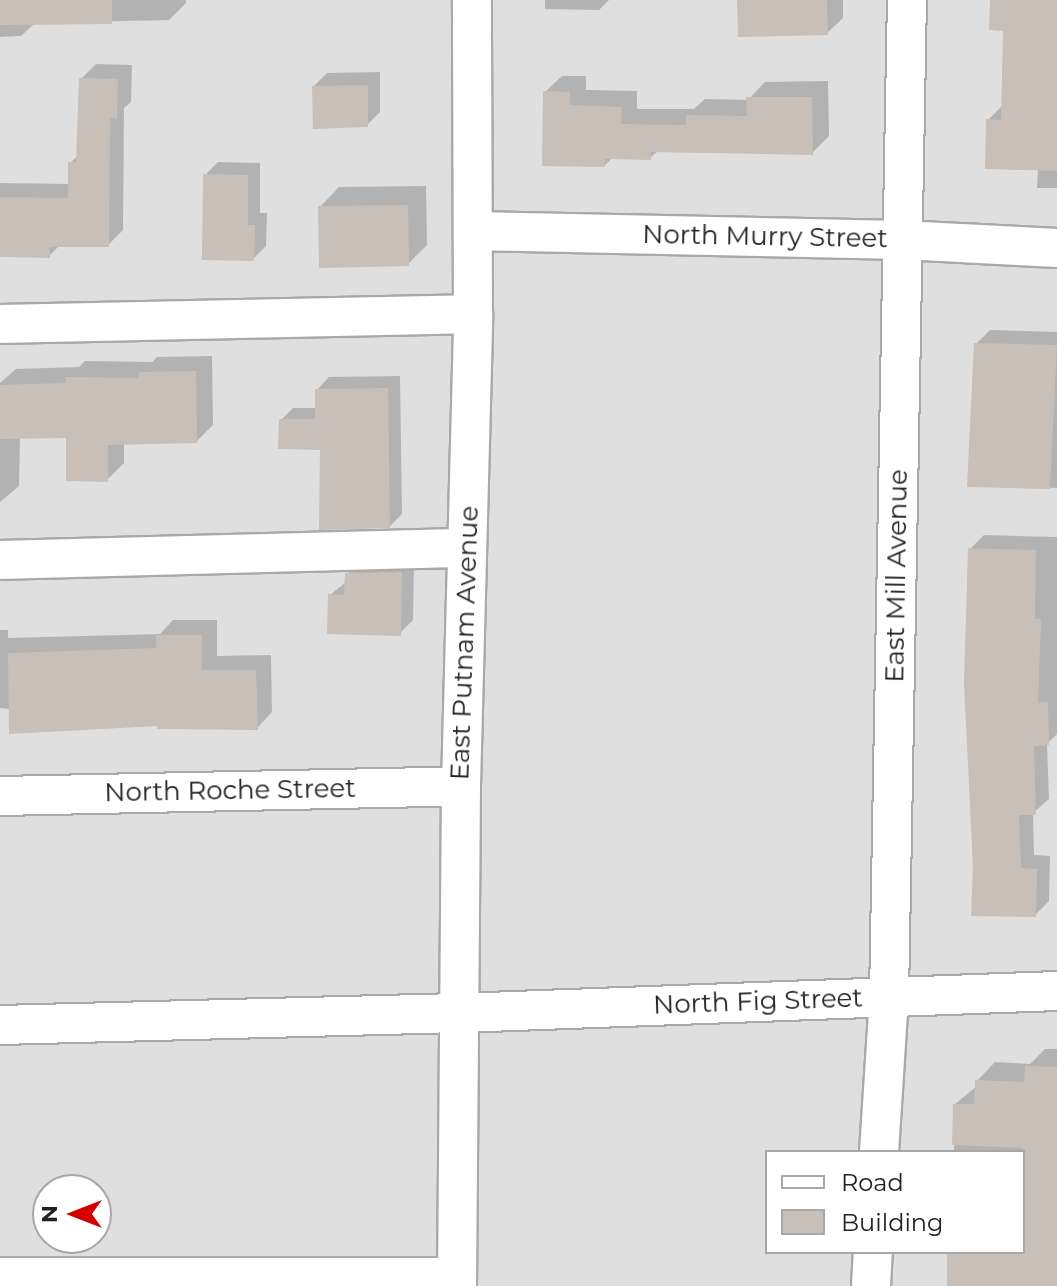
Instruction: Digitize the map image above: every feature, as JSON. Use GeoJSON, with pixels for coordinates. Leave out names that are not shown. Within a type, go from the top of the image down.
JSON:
{"type":"FeatureCollection","features":[{"type":"Feature","properties":{"kind":"street","name":"East Putnam Avenue"},"geometry":{"type":"LineString","coordinates":[[457,1282],[461,786],[473,314],[472,0]]}},
{"type":"Feature","properties":{"kind":"street","name":"East Mill Avenue"},"geometry":{"type":"LineString","coordinates":[[879,1150],[889,997],[907,0]]}},
{"type":"Feature","properties":{"kind":"street","name":"North Murry Street"},"geometry":{"type":"LineString","coordinates":[[473,231],[903,240],[1057,248]]}},
{"type":"Feature","properties":{"kind":"street"},"geometry":{"type":"LineString","coordinates":[[0,324],[473,314]]}},
{"type":"Feature","properties":{"kind":"street"},"geometry":{"type":"LineString","coordinates":[[0,560],[467,548]]}},
{"type":"Feature","properties":{"kind":"street","name":"North Roche Street"},"geometry":{"type":"LineString","coordinates":[[0,796],[461,786]]}},
{"type":"Feature","properties":{"kind":"street","name":"North Fig Street"},"geometry":{"type":"LineString","coordinates":[[0,1025],[460,1013],[1057,991]]}},
{"type":"Feature","properties":{"kind":"street"},"geometry":{"type":"LineString","coordinates":[[871,1286],[873,1254]]}},
{"type":"Feature","properties":{"kind":"street"},"geometry":{"type":"LineString","coordinates":[[0,1277],[457,1282]]}},
{"type":"Feature","properties":{"kind":"shaded area"},"geometry":{"type":"Polygon","coordinates":[[[0,0],[1057,0],[1057,1286],[0,1286],[0,0]]]}},
{"type":"Feature","properties":{"kind":"building"},"geometry":{"type":"Polygon","coordinates":[[[0,0],[112,0],[112,24],[0,25],[0,0]]]}},
{"type":"Feature","properties":{"kind":"building"},"geometry":{"type":"Polygon","coordinates":[[[737,0],[827,0],[828,35],[738,37],[737,0]]]}},
{"type":"Feature","properties":{"kind":"building"},"geometry":{"type":"Polygon","coordinates":[[[990,0],[1057,0],[1057,171],[985,169],[986,119],[1001,120],[1003,31],[989,30],[990,0]]]}},
{"type":"Feature","properties":{"kind":"building"},"geometry":{"type":"Polygon","coordinates":[[[79,78],[118,79],[117,119],[110,118],[109,247],[50,247],[50,258],[0,257],[0,197],[68,198],[68,162],[76,162],[79,78]]]}},
{"type":"Feature","properties":{"kind":"building"},"geometry":{"type":"Polygon","coordinates":[[[368,85],[368,127],[313,129],[312,86],[368,85]]]}},
{"type":"Feature","properties":{"kind":"building"},"geometry":{"type":"Polygon","coordinates":[[[543,91],[570,92],[570,105],[622,107],[621,124],[686,125],[686,115],[747,116],[746,97],[812,97],[813,155],[651,152],[651,160],[605,159],[605,167],[542,166],[543,91]]]}},
{"type":"Feature","properties":{"kind":"building"},"geometry":{"type":"Polygon","coordinates":[[[203,174],[248,175],[248,225],[255,225],[254,261],[202,260],[203,174]]]}},
{"type":"Feature","properties":{"kind":"building"},"geometry":{"type":"Polygon","coordinates":[[[408,205],[409,266],[319,268],[318,206],[408,205]]]}},
{"type":"Feature","properties":{"kind":"building"},"geometry":{"type":"Polygon","coordinates":[[[974,343],[1057,345],[1050,489],[967,487],[974,343]]]}},
{"type":"Feature","properties":{"kind":"building"},"geometry":{"type":"Polygon","coordinates":[[[196,371],[197,443],[108,445],[108,482],[66,481],[66,438],[0,439],[0,385],[66,383],[66,377],[139,378],[139,372],[196,371]]]}},
{"type":"Feature","properties":{"kind":"building"},"geometry":{"type":"Polygon","coordinates":[[[388,388],[390,528],[319,530],[320,450],[278,449],[279,419],[315,419],[315,389],[388,388]]]}},
{"type":"Feature","properties":{"kind":"building"},"geometry":{"type":"Polygon","coordinates":[[[968,548],[1036,550],[1035,619],[1041,619],[1038,703],[1048,702],[1049,745],[1034,746],[1036,815],[1019,815],[1021,868],[1037,869],[1036,917],[971,916],[973,867],[964,684],[968,548]]]}},
{"type":"Feature","properties":{"kind":"building"},"geometry":{"type":"Polygon","coordinates":[[[402,572],[401,636],[327,634],[328,594],[344,595],[345,573],[402,572]]]}},
{"type":"Feature","properties":{"kind":"building"},"geometry":{"type":"Polygon","coordinates":[[[156,635],[202,635],[202,670],[256,670],[258,730],[157,729],[157,726],[9,734],[8,653],[156,648],[156,635]]]}},
{"type":"Feature","properties":{"kind":"building"},"geometry":{"type":"Polygon","coordinates":[[[1025,1066],[1057,1067],[1057,1286],[947,1286],[947,1254],[1025,1254],[1025,1150],[952,1145],[953,1104],[974,1104],[975,1080],[1024,1082],[1025,1066]]]}}]}
